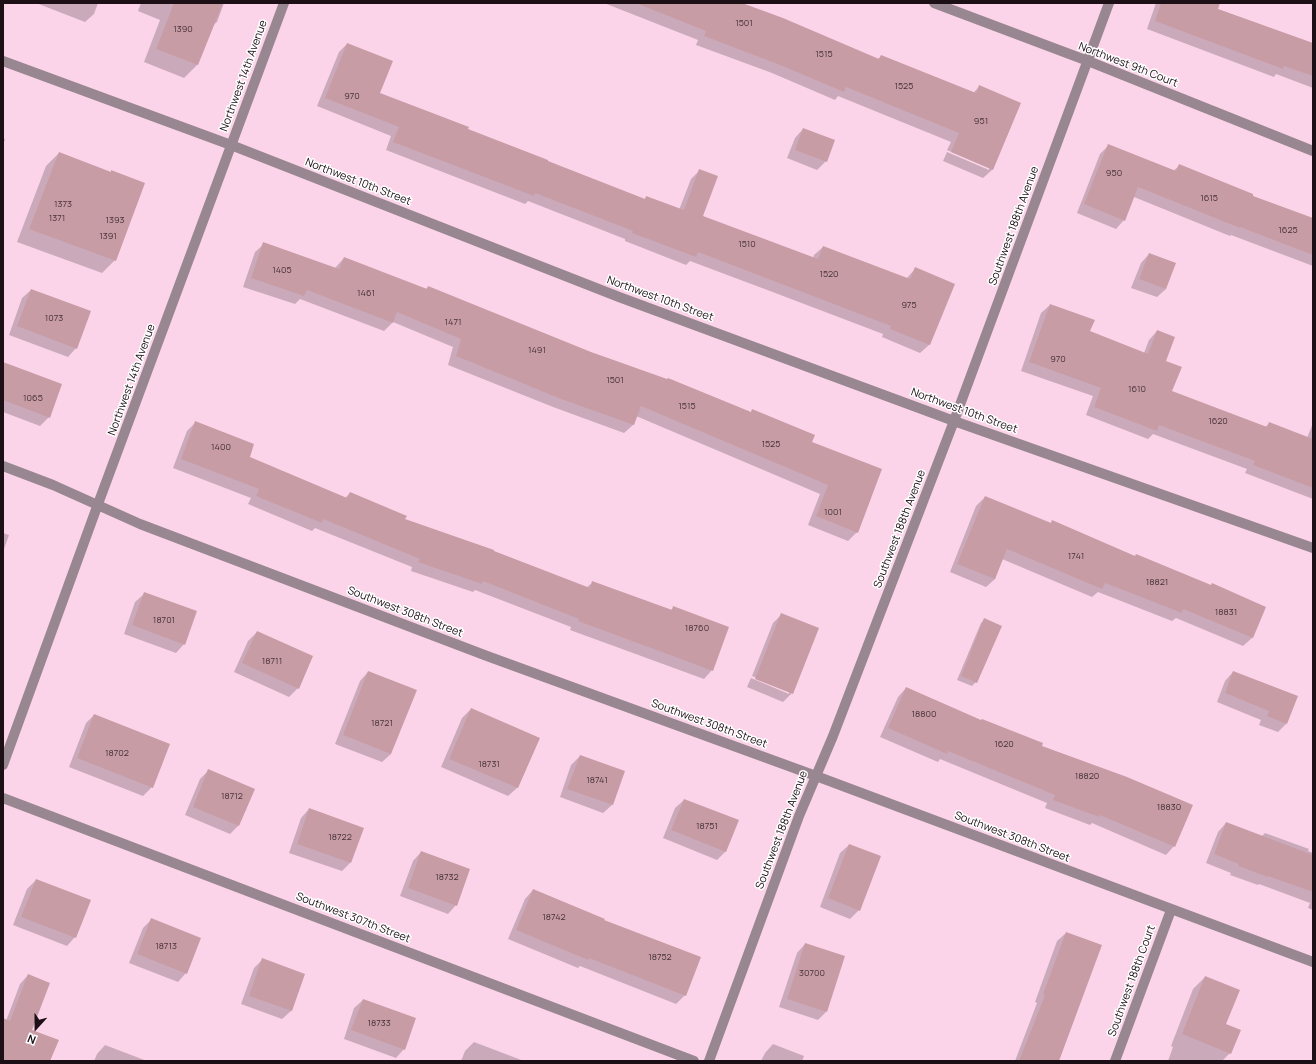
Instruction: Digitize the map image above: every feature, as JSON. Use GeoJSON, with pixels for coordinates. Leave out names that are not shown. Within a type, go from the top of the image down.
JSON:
{"type":"FeatureCollection","features":[{"type":"Feature","properties":{"kind":"street","name":"Northwest 14th Avenue"},"geometry":{"type":"LineString","coordinates":[[3,765],[284,3]]}},
{"type":"Feature","properties":{"kind":"street","name":"Northwest 9th Court"},"geometry":{"type":"LineString","coordinates":[[934,3],[1088,61],[1313,151]]}},
{"type":"Feature","properties":{"kind":"street","name":"Southwest 188th Avenue"},"geometry":{"type":"LineString","coordinates":[[709,1061],[799,816],[833,736],[954,421],[1109,3]]}},
{"type":"Feature","properties":{"kind":"street","name":"Northwest 10th Street"},"geometry":{"type":"LineString","coordinates":[[3,61],[231,145],[619,297],[954,421],[1313,548]]}},
{"type":"Feature","properties":{"kind":"street","name":"Southwest 308th Street"},"geometry":{"type":"LineString","coordinates":[[3,466],[54,485],[140,524],[488,656],[816,776],[1313,962]]}},
{"type":"Feature","properties":{"kind":"street","name":"Southwest 307th Street"},"geometry":{"type":"LineString","coordinates":[[3,798],[694,1061]]}},
{"type":"Feature","properties":{"kind":"street","name":"Southwest 188th Court"},"geometry":{"type":"LineString","coordinates":[[1115,1061],[1171,910]]}},
{"type":"Feature","properties":{"kind":"building"},"geometry":{"type":"Polygon","coordinates":[[[174,3],[223,3],[198,65],[156,49],[174,3]]]}},
{"type":"Feature","properties":{"kind":"building"},"geometry":{"type":"Polygon","coordinates":[[[638,3],[742,3],[783,18],[879,59],[881,55],[976,93],[979,85],[1021,103],[993,170],[951,152],[959,133],[846,87],[844,92],[780,65],[704,36],[706,31],[638,3]]]}},
{"type":"Feature","properties":{"kind":"building"},"geometry":{"type":"Polygon","coordinates":[[[1161,3],[1220,3],[1218,9],[1313,43],[1313,76],[1284,66],[1283,69],[1155,21],[1161,3]]]}},
{"type":"Feature","properties":{"kind":"building"},"geometry":{"type":"Polygon","coordinates":[[[347,43],[393,61],[380,93],[469,127],[468,129],[548,161],[645,199],[646,196],[684,210],[699,169],[718,176],[703,216],[818,259],[823,246],[910,279],[915,267],[955,284],[930,345],[890,329],[891,326],[698,252],[696,257],[632,233],[633,231],[535,193],[534,196],[393,142],[399,127],[325,98],[347,43]]]}},
{"type":"Feature","properties":{"kind":"building"},"geometry":{"type":"Polygon","coordinates":[[[803,128],[835,140],[827,162],[795,150],[803,128]]]}},
{"type":"Feature","properties":{"kind":"building"},"geometry":{"type":"Polygon","coordinates":[[[1108,144],[1176,171],[1179,164],[1253,194],[1253,196],[1313,218],[1313,255],[1240,228],[1138,187],[1125,221],[1084,204],[1108,144]]]}},
{"type":"Feature","properties":{"kind":"building"},"geometry":{"type":"Polygon","coordinates":[[[59,152],[145,183],[116,261],[29,229],[59,152]]]}},
{"type":"Feature","properties":{"kind":"building"},"geometry":{"type":"Polygon","coordinates":[[[263,242],[339,269],[344,257],[427,289],[428,286],[591,352],[667,379],[668,378],[751,412],[752,409],[815,435],[812,442],[882,469],[858,533],[816,516],[828,485],[641,406],[634,425],[561,399],[456,356],[461,339],[397,312],[393,323],[307,290],[304,296],[251,278],[263,242]]]}},
{"type":"Feature","properties":{"kind":"building"},"geometry":{"type":"Polygon","coordinates":[[[1149,253],[1176,263],[1166,289],[1139,279],[1149,253]]]}},
{"type":"Feature","properties":{"kind":"building"},"geometry":{"type":"Polygon","coordinates":[[[31,289],[91,311],[77,349],[17,326],[31,289]]]}},
{"type":"Feature","properties":{"kind":"building"},"geometry":{"type":"Polygon","coordinates":[[[1050,304],[1095,320],[1090,331],[1148,354],[1157,330],[1175,337],[1166,361],[1182,367],[1172,391],[1267,427],[1269,422],[1313,439],[1313,488],[1253,465],[1255,461],[1159,425],[1157,431],[1094,407],[1101,388],[1029,362],[1050,304]]]}},
{"type":"Feature","properties":{"kind":"building"},"geometry":{"type":"Polygon","coordinates":[[[3,362],[62,384],[50,418],[3,400],[3,362]]]}},
{"type":"Feature","properties":{"kind":"building"},"geometry":{"type":"Polygon","coordinates":[[[195,421],[254,444],[250,457],[347,498],[350,492],[407,516],[405,519],[494,550],[590,588],[592,581],[672,610],[673,606],[729,627],[713,671],[578,621],[579,619],[483,581],[482,584],[418,562],[420,559],[323,519],[322,523],[256,496],[259,489],[181,459],[195,421]]]}},
{"type":"Feature","properties":{"kind":"building"},"geometry":{"type":"Polygon","coordinates":[[[985,496],[1051,523],[1052,520],[1135,556],[1136,554],[1211,585],[1212,583],[1266,607],[1253,638],[1183,609],[1182,613],[1105,583],[1102,589],[1007,549],[995,579],[957,564],[985,496]]]}},
{"type":"Feature","properties":{"kind":"building"},"geometry":{"type":"Polygon","coordinates":[[[144,592],[197,611],[185,645],[132,625],[144,592]]]}},
{"type":"Feature","properties":{"kind":"building"},"geometry":{"type":"Polygon","coordinates":[[[781,613],[819,628],[793,694],[755,679],[781,613]]]}},
{"type":"Feature","properties":{"kind":"building"},"geometry":{"type":"Polygon","coordinates":[[[984,618],[1002,626],[977,683],[961,676],[984,618]]]}},
{"type":"Feature","properties":{"kind":"building"},"geometry":{"type":"Polygon","coordinates":[[[257,631],[313,656],[299,689],[242,663],[257,631]]]}},
{"type":"Feature","properties":{"kind":"building"},"geometry":{"type":"Polygon","coordinates":[[[368,671],[417,690],[391,754],[343,735],[368,671]]]}},
{"type":"Feature","properties":{"kind":"building"},"geometry":{"type":"Polygon","coordinates":[[[1233,671],[1298,696],[1287,724],[1267,716],[1269,711],[1225,693],[1233,671]]]}},
{"type":"Feature","properties":{"kind":"building"},"geometry":{"type":"Polygon","coordinates":[[[906,687],[981,720],[982,719],[1043,743],[1042,746],[1127,777],[1193,805],[1175,847],[1100,815],[1099,817],[1053,800],[1055,795],[948,751],[947,754],[888,728],[906,687]]]}},
{"type":"Feature","properties":{"kind":"building"},"geometry":{"type":"Polygon","coordinates":[[[471,708],[540,738],[518,788],[449,759],[471,708]]]}},
{"type":"Feature","properties":{"kind":"building"},"geometry":{"type":"Polygon","coordinates":[[[94,714],[170,744],[153,788],[77,758],[94,714]]]}},
{"type":"Feature","properties":{"kind":"building"},"geometry":{"type":"Polygon","coordinates":[[[580,755],[625,771],[613,805],[567,789],[580,755]]]}},
{"type":"Feature","properties":{"kind":"building"},"geometry":{"type":"Polygon","coordinates":[[[208,769],[255,789],[239,826],[193,807],[208,769]]]}},
{"type":"Feature","properties":{"kind":"building"},"geometry":{"type":"Polygon","coordinates":[[[684,799],[739,820],[726,852],[671,830],[684,799]]]}},
{"type":"Feature","properties":{"kind":"building"},"geometry":{"type":"Polygon","coordinates":[[[309,808],[364,828],[351,863],[297,844],[309,808]]]}},
{"type":"Feature","properties":{"kind":"building"},"geometry":{"type":"Polygon","coordinates":[[[1226,822],[1313,855],[1313,892],[1238,866],[1239,864],[1214,854],[1226,822]]]}},
{"type":"Feature","properties":{"kind":"building"},"geometry":{"type":"Polygon","coordinates":[[[849,844],[881,856],[860,911],[828,898],[849,844]]]}},
{"type":"Feature","properties":{"kind":"building"},"geometry":{"type":"Polygon","coordinates":[[[421,851],[470,869],[457,906],[408,888],[421,851]]]}},
{"type":"Feature","properties":{"kind":"building"},"geometry":{"type":"Polygon","coordinates":[[[36,879],[91,900],[76,938],[21,917],[36,879]]]}},
{"type":"Feature","properties":{"kind":"building"},"geometry":{"type":"Polygon","coordinates":[[[533,889],[605,919],[604,920],[701,957],[686,996],[589,958],[588,960],[516,930],[533,889]]]}},
{"type":"Feature","properties":{"kind":"building"},"geometry":{"type":"Polygon","coordinates":[[[151,918],[201,938],[187,974],[137,954],[151,918]]]}},
{"type":"Feature","properties":{"kind":"building"},"geometry":{"type":"Polygon","coordinates":[[[1066,932],[1102,945],[1059,1061],[1019,1061],[1045,995],[1043,994],[1066,932]]]}},
{"type":"Feature","properties":{"kind":"building"},"geometry":{"type":"Polygon","coordinates":[[[805,943],[845,956],[827,1012],[787,999],[805,943]]]}},
{"type":"Feature","properties":{"kind":"building"},"geometry":{"type":"Polygon","coordinates":[[[262,958],[305,974],[292,1011],[249,996],[262,958]]]}},
{"type":"Feature","properties":{"kind":"building"},"geometry":{"type":"Polygon","coordinates":[[[28,974],[50,983],[32,1030],[59,1040],[50,1061],[3,1061],[3,1018],[10,1021],[28,974]]]}},
{"type":"Feature","properties":{"kind":"building"},"geometry":{"type":"Polygon","coordinates":[[[1205,976],[1240,990],[1226,1024],[1241,1030],[1231,1054],[1182,1034],[1205,976]]]}},
{"type":"Feature","properties":{"kind":"building"},"geometry":{"type":"Polygon","coordinates":[[[363,999],[416,1018],[405,1050],[351,1030],[363,999]]]}}]}
